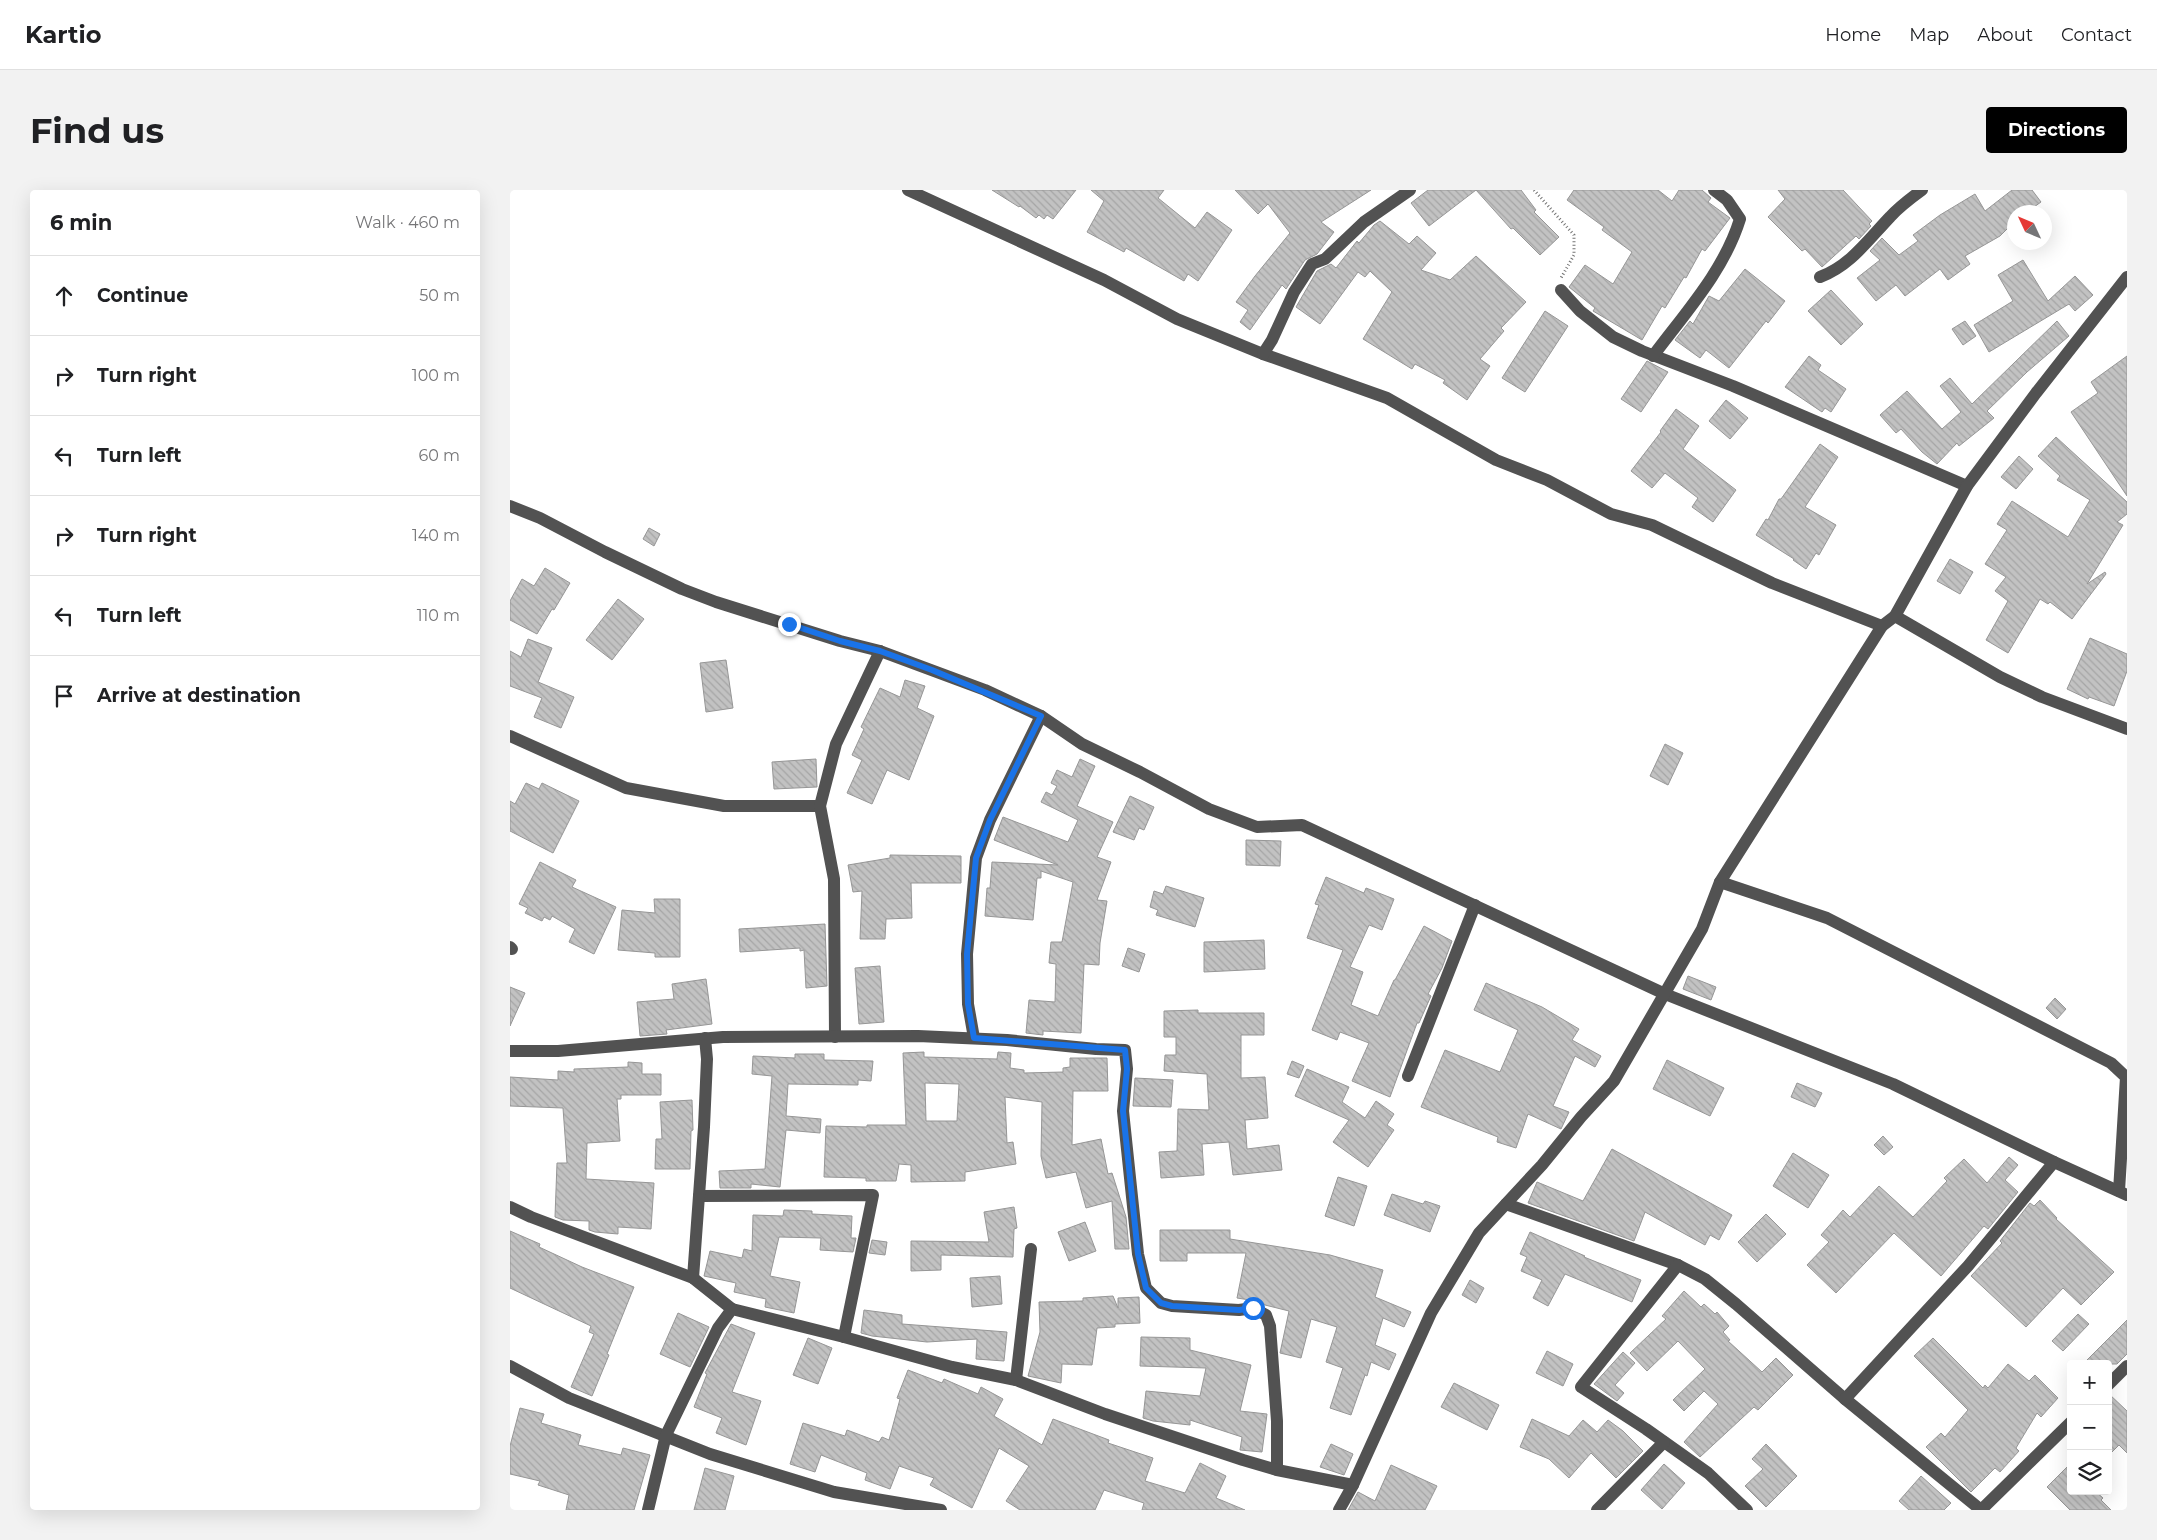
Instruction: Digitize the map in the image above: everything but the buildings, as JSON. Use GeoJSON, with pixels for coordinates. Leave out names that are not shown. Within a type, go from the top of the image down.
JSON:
{"type":"FeatureCollection","features":[{"type":"Feature","properties":{"kind":"street"},"geometry":{"type":"LineString","coordinates":[[908,190],[1104,280],[1177,319],[1263,354],[1387,398],[1496,460],[1546,480],[1611,514],[1652,525],[1772,583],[1882,626]]}},
{"type":"Feature","properties":{"kind":"street"},"geometry":{"type":"LineString","coordinates":[[1263,354],[1272,340],[1294,292],[1312,264],[1325,259],[1364,222],[1410,190]]}},
{"type":"Feature","properties":{"kind":"street"},"geometry":{"type":"LineString","coordinates":[[1653,356],[1719,266],[1736,232],[1740,219],[1727,200],[1714,190]]}},
{"type":"Feature","properties":{"kind":"street"},"geometry":{"type":"LineString","coordinates":[[1820,277],[1829,274],[1860,252],[1890,218],[1922,190]]}},
{"type":"Feature","properties":{"kind":"street"},"geometry":{"type":"LineString","coordinates":[[1339,1510],[1353,1485],[1431,1313],[1479,1233],[1542,1165],[1580,1117],[1614,1080],[1702,929],[1720,882],[1882,626],[1895,616],[1967,486],[2036,393],[2127,277]]}},
{"type":"Feature","properties":{"kind":"street"},"geometry":{"type":"LineString","coordinates":[[1561,290],[1580,311],[1613,337],[1653,356],[1733,386],[1967,486]]}},
{"type":"Feature","properties":{"kind":"street"},"geometry":{"type":"LineString","coordinates":[[510,506],[540,518],[682,589],[716,602],[840,641],[880,651],[985,690],[1041,716],[1082,744],[1140,772],[1208,809],[1257,827],[1302,825],[1665,994],[1893,1084],[2054,1162],[2123,1193],[2126,1077],[2111,1063],[1828,918],[1720,882]]}},
{"type":"Feature","properties":{"kind":"street"},"geometry":{"type":"LineString","coordinates":[[1895,616],[2000,677],[2042,696],[2127,729]]}},
{"type":"Feature","properties":{"kind":"street"},"geometry":{"type":"LineString","coordinates":[[835,1037],[834,879],[820,806],[836,744],[880,651]]}},
{"type":"Feature","properties":{"kind":"street"},"geometry":{"type":"LineString","coordinates":[[974,1038],[968,1004],[967,954],[976,858],[990,820],[1041,716]]}},
{"type":"Feature","properties":{"kind":"street"},"geometry":{"type":"LineString","coordinates":[[510,736],[626,788],[724,806],[820,806]]}},
{"type":"Feature","properties":{"kind":"street"},"geometry":{"type":"LineString","coordinates":[[1408,1076],[1475,905]]}},
{"type":"Feature","properties":{"kind":"street"},"geometry":{"type":"LineString","coordinates":[[510,1051],[558,1051],[704,1038],[918,1036],[974,1038],[1125,1050],[1127,1069],[1123,1111],[1138,1254],[1146,1288],[1161,1303],[1172,1306],[1239,1310],[1253,1308],[1266,1315],[1270,1326],[1277,1421],[1277,1470]]}},
{"type":"Feature","properties":{"kind":"street"},"geometry":{"type":"LineString","coordinates":[[693,1278],[707,1059],[704,1038]]}},
{"type":"Feature","properties":{"kind":"street"},"geometry":{"type":"LineString","coordinates":[[1845,1399],[1968,1266],[2054,1162]]}},
{"type":"Feature","properties":{"kind":"street"},"geometry":{"type":"LineString","coordinates":[[699,1196],[873,1195],[844,1337]]}},
{"type":"Feature","properties":{"kind":"street"},"geometry":{"type":"LineString","coordinates":[[1506,1204],[1678,1265],[1705,1279],[1845,1399],[1981,1510],[2067,1426]]}},
{"type":"Feature","properties":{"kind":"street"},"geometry":{"type":"LineString","coordinates":[[510,1207],[693,1278],[732,1309],[844,1337],[952,1368],[1016,1380],[1105,1414],[1277,1470],[1353,1485]]}},
{"type":"Feature","properties":{"kind":"street"},"geometry":{"type":"LineString","coordinates":[[1016,1380],[1031,1249]]}},
{"type":"Feature","properties":{"kind":"street"},"geometry":{"type":"LineString","coordinates":[[1678,1265],[1582,1387],[1708,1473],[1747,1510]]}},
{"type":"Feature","properties":{"kind":"street"},"geometry":{"type":"LineString","coordinates":[[648,1510],[666,1435],[718,1328],[732,1309]]}},
{"type":"Feature","properties":{"kind":"street"},"geometry":{"type":"LineString","coordinates":[[510,1366],[569,1398],[710,1454],[834,1492],[941,1510]]}},
{"type":"Feature","properties":{"kind":"street"},"geometry":{"type":"LineString","coordinates":[[2112,1381],[2127,1366]]}},
{"type":"Feature","properties":{"kind":"street"},"geometry":{"type":"LineString","coordinates":[[1597,1510],[1664,1442]]}},
{"type":"Feature","properties":{"kind":"path"},"geometry":{"type":"LineString","coordinates":[[1534,190],[1574,235],[1574,255],[1561,274],[1561,290]]}},
{"type":"Feature","properties":{"kind":"route"},"geometry":{"type":"LineString","coordinates":[[789,624],[840,641],[880,651],[985,690],[1041,716],[990,820],[976,858],[967,954],[968,1004],[974,1038],[1125,1050],[1127,1069],[1123,1111],[1138,1254],[1146,1288],[1161,1303],[1172,1306],[1239,1310],[1253,1308]]}}]}
